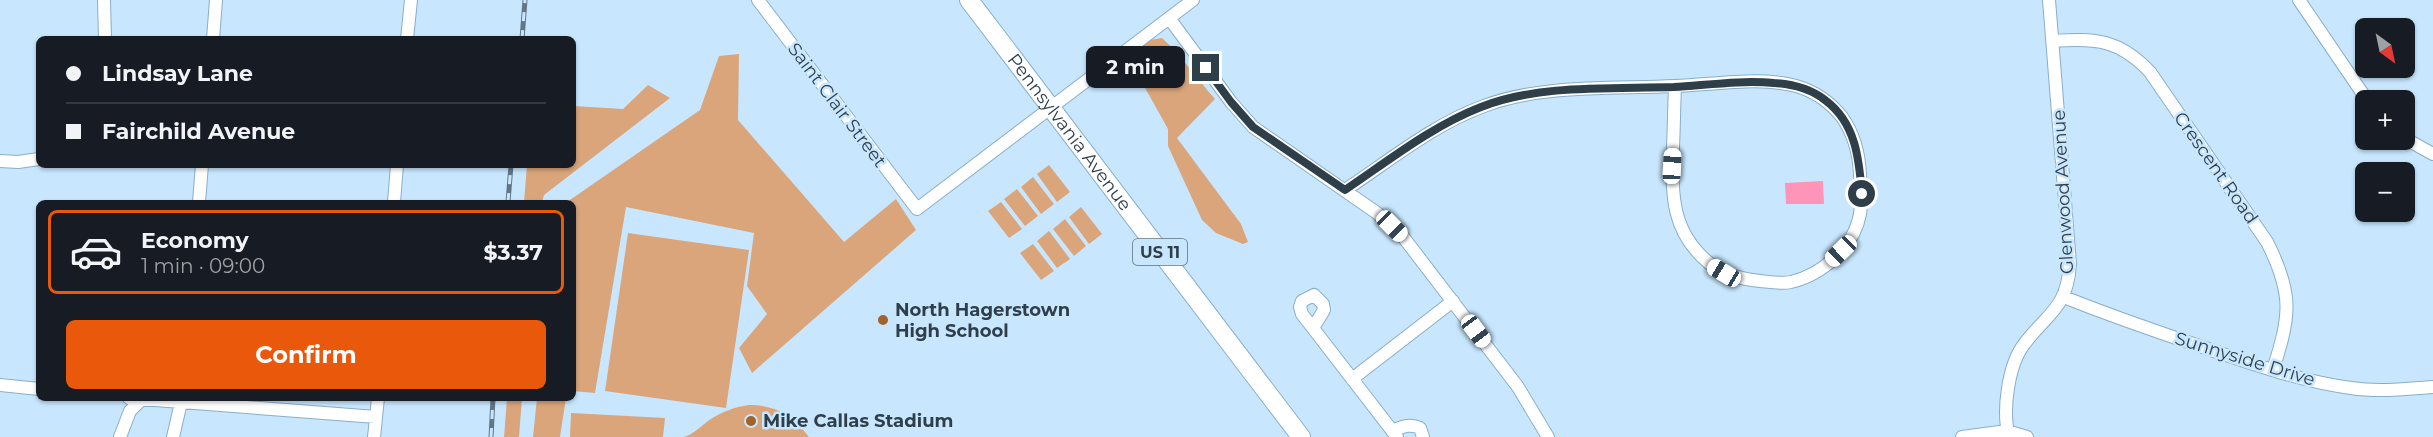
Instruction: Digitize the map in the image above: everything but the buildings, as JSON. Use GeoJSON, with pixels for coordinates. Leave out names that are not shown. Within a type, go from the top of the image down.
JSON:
{"type":"FeatureCollection","features":[{"type":"Feature","properties":{"kind":"main road","name":"Pennsylvania Avenue"},"geometry":{"type":"LineString","coordinates":[[969,0],[1301,437]]}},
{"type":"Feature","properties":{"kind":"street"},"geometry":{"type":"LineString","coordinates":[[104,0],[105,36]]}},
{"type":"Feature","properties":{"kind":"street"},"geometry":{"type":"LineString","coordinates":[[213,36],[216,0]]}},
{"type":"Feature","properties":{"kind":"street"},"geometry":{"type":"LineString","coordinates":[[407,36],[411,0]]}},
{"type":"Feature","properties":{"kind":"street","name":"Saint Clair Street"},"geometry":{"type":"LineString","coordinates":[[758,0],[917,209],[1051,107]]}},
{"type":"Feature","properties":{"kind":"street"},"geometry":{"type":"LineString","coordinates":[[1051,107],[1193,0]]}},
{"type":"Feature","properties":{"kind":"street","name":"Glenwood Avenue"},"geometry":{"type":"LineString","coordinates":[[2008,434],[2006,416],[2015,359],[2024,343],[2052,315],[2064,297],[2069,280],[2070,264],[2049,0]]}},
{"type":"Feature","properties":{"kind":"street"},"geometry":{"type":"LineString","coordinates":[[2299,0],[2360,90]]}},
{"type":"Feature","properties":{"kind":"street"},"geometry":{"type":"LineString","coordinates":[[1169,18],[1231,102],[1253,127],[1377,213],[1404,238],[1518,387],[1548,437]]}},
{"type":"Feature","properties":{"kind":"street","name":"Crescent Road"},"geometry":{"type":"LineString","coordinates":[[2053,41],[2100,40],[2117,46],[2136,57],[2150,72],[2267,242],[2278,263],[2285,284],[2288,310],[2285,331],[2273,370]]}},
{"type":"Feature","properties":{"kind":"street"},"geometry":{"type":"LineString","coordinates":[[1345,190],[1464,114],[1501,100],[1554,92],[1764,83],[1796,86],[1824,99],[1841,116],[1856,146],[1860,172],[1860,216],[1850,239],[1829,263],[1804,278],[1790,282],[1762,282],[1741,279],[1724,273],[1694,250],[1680,228],[1672,194],[1675,87]]}},
{"type":"Feature","properties":{"kind":"street"},"geometry":{"type":"LineString","coordinates":[[2415,144],[2433,154]]}},
{"type":"Feature","properties":{"kind":"street"},"geometry":{"type":"LineString","coordinates":[[0,161],[36,159]]}},
{"type":"Feature","properties":{"kind":"street"},"geometry":{"type":"LineString","coordinates":[[199,200],[202,168]]}},
{"type":"Feature","properties":{"kind":"street"},"geometry":{"type":"LineString","coordinates":[[394,200],[397,168]]}},
{"type":"Feature","properties":{"kind":"street","name":"Sunnyside Drive"},"geometry":{"type":"LineString","coordinates":[[2064,297],[2109,316],[2319,383],[2388,390],[2433,387]]}},
{"type":"Feature","properties":{"kind":"street"},"geometry":{"type":"LineString","coordinates":[[1352,379],[1453,301]]}},
{"type":"Feature","properties":{"kind":"street"},"geometry":{"type":"LineString","coordinates":[[1313,328],[1394,434],[1408,425],[1420,428],[1423,437]]}},
{"type":"Feature","properties":{"kind":"street"},"geometry":{"type":"LineString","coordinates":[[0,385],[36,389]]}},
{"type":"Feature","properties":{"kind":"street"},"geometry":{"type":"LineString","coordinates":[[120,437],[136,401]]}},
{"type":"Feature","properties":{"kind":"street"},"geometry":{"type":"LineString","coordinates":[[173,437],[182,401]]}},
{"type":"Feature","properties":{"kind":"street"},"geometry":{"type":"LineString","coordinates":[[193,401],[376,417]]}},
{"type":"Feature","properties":{"kind":"street"},"geometry":{"type":"LineString","coordinates":[[374,437],[378,401]]}},
{"type":"Feature","properties":{"kind":"street"},"geometry":{"type":"LineString","coordinates":[[1962,437],[2008,434],[2027,437]]}},
{"type":"Feature","properties":{"kind":"shaded area"},"geometry":{"type":"Polygon","coordinates":[[[1162,38],[1215,99],[1177,138],[1241,224],[1248,242],[1243,244],[1216,233],[1202,220],[1168,146],[1168,129],[1144,86],[1132,73],[1133,55],[1144,41],[1162,38]]]}},
{"type":"Feature","properties":{"kind":"shaded area"},"geometry":{"type":"Polygon","coordinates":[[[739,54],[738,120],[844,242],[896,199],[916,230],[752,373],[739,348],[767,314],[747,286],[754,233],[626,207],[595,393],[576,391],[576,200],[570,200],[700,110],[719,56],[739,54]]]}},
{"type":"Feature","properties":{"kind":"shaded area"},"geometry":{"type":"Polygon","coordinates":[[[648,85],[670,98],[544,195],[543,200],[524,200],[527,168],[576,168],[576,106],[623,109],[648,85]]]}},
{"type":"Feature","properties":{"kind":"shaded area"},"geometry":{"type":"Polygon","coordinates":[[[1049,165],[1070,192],[1057,202],[1037,174],[1049,165]]]}},
{"type":"Feature","properties":{"kind":"shaded area"},"geometry":{"type":"Polygon","coordinates":[[[1033,177],[1054,204],[1041,214],[1021,187],[1033,177]]]}},
{"type":"Feature","properties":{"kind":"shaded area"},"geometry":{"type":"Polygon","coordinates":[[[1823,181],[1824,204],[1786,204],[1785,183],[1823,181]]]}},
{"type":"Feature","properties":{"kind":"shaded area"},"geometry":{"type":"Polygon","coordinates":[[[1017,189],[1038,216],[1025,226],[1004,199],[1017,189]]]}},
{"type":"Feature","properties":{"kind":"shaded area"},"geometry":{"type":"Polygon","coordinates":[[[1001,202],[1022,229],[1009,238],[988,211],[1001,202]]]}},
{"type":"Feature","properties":{"kind":"shaded area"},"geometry":{"type":"Polygon","coordinates":[[[1081,207],[1102,234],[1089,244],[1069,217],[1081,207]]]}},
{"type":"Feature","properties":{"kind":"shaded area"},"geometry":{"type":"Polygon","coordinates":[[[1065,219],[1086,246],[1074,256],[1053,229],[1065,219]]]}},
{"type":"Feature","properties":{"kind":"shaded area"},"geometry":{"type":"Polygon","coordinates":[[[1049,231],[1070,259],[1057,268],[1037,241],[1049,231]]]}},
{"type":"Feature","properties":{"kind":"shaded area"},"geometry":{"type":"Polygon","coordinates":[[[628,233],[749,250],[726,408],[605,391],[628,233]]]}},
{"type":"Feature","properties":{"kind":"shaded area"},"geometry":{"type":"Polygon","coordinates":[[[1033,244],[1054,271],[1041,280],[1020,253],[1033,244]]]}},
{"type":"Feature","properties":{"kind":"shaded area"},"geometry":{"type":"Polygon","coordinates":[[[507,401],[522,401],[519,437],[504,437],[507,401]]]}},
{"type":"Feature","properties":{"kind":"shaded area"},"geometry":{"type":"Polygon","coordinates":[[[537,401],[566,401],[560,437],[533,437],[537,401]]]}},
{"type":"Feature","properties":{"kind":"shaded area","name":"Mike Callas Stadium"},"geometry":{"type":"Polygon","coordinates":[[[749,405],[776,409],[790,417],[809,437],[684,437],[723,413],[749,405]]]}},
{"type":"Feature","properties":{"kind":"shaded area"},"geometry":{"type":"Polygon","coordinates":[[[571,413],[665,418],[663,437],[570,437],[571,413]]]}},
{"type":"Feature","properties":{"kind":"railway"},"geometry":{"type":"LineString","coordinates":[[522,36],[525,0]]}},
{"type":"Feature","properties":{"kind":"railway"},"geometry":{"type":"LineString","coordinates":[[508,200],[511,168]]}},
{"type":"Feature","properties":{"kind":"railway"},"geometry":{"type":"LineString","coordinates":[[491,437],[493,401]]}},
{"type":"Feature","properties":{"kind":"place","name":"North Hagerstown High School"},"geometry":{"type":"Point","coordinates":[883,320]}},
{"type":"Feature","properties":{"kind":"place","name":"Mike Callas Stadium"},"geometry":{"type":"Point","coordinates":[751,421]}},
{"type":"Feature","properties":{"kind":"route"},"geometry":{"type":"LineString","coordinates":[[1206,68],[1253,127],[1345,190],[1464,114],[1501,100],[1554,92],[1636,87],[1743,83],[1775,83],[1796,86],[1832,105],[1849,129],[1859,161],[1862,194]]}}]}
